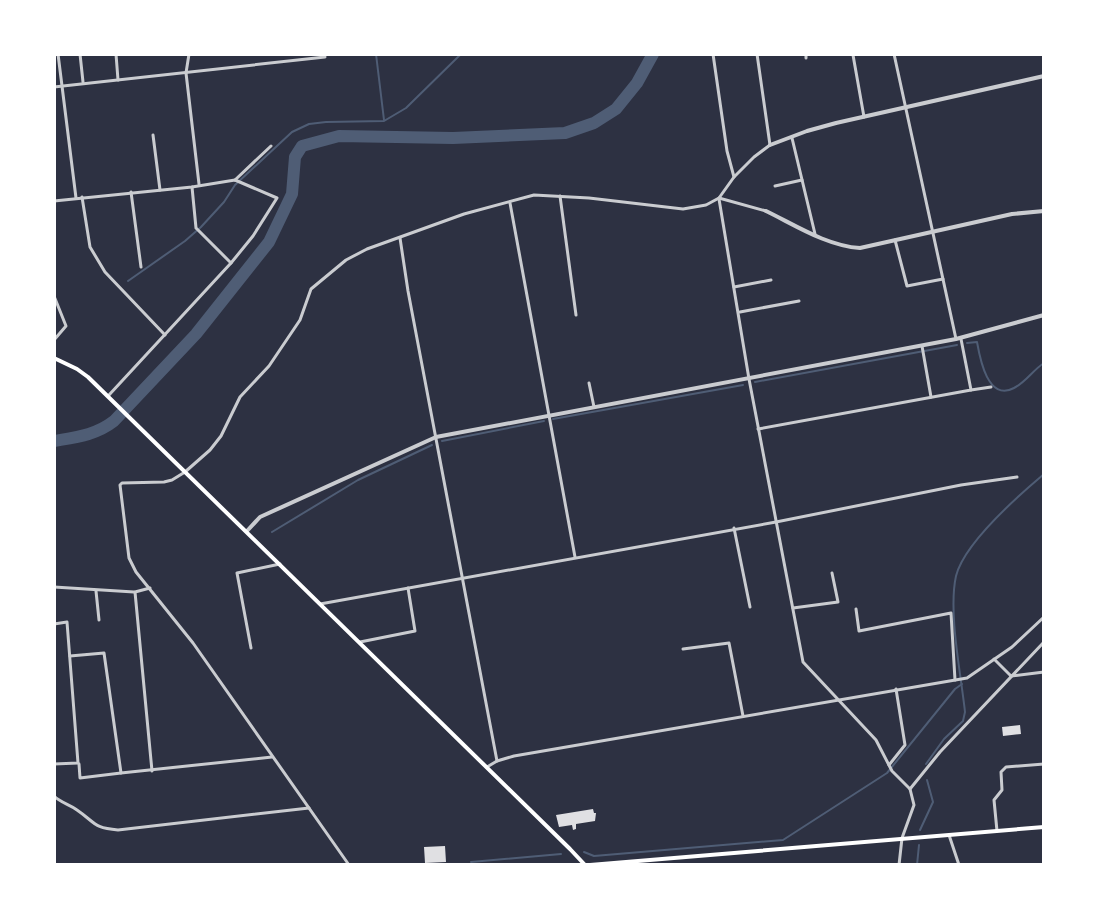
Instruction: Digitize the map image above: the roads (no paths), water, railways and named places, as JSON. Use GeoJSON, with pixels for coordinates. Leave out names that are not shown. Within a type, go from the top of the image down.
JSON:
{"type":"FeatureCollection","features":[{"type":"Feature","properties":{"kind":"main road"},"geometry":{"type":"LineString","coordinates":[[54,358],[77,369],[108,396],[587,865],[1044,827]]}},
{"type":"Feature","properties":{"kind":"street"},"geometry":{"type":"LineString","coordinates":[[58,54],[76,198]]}},
{"type":"Feature","properties":{"kind":"street"},"geometry":{"type":"LineString","coordinates":[[80,54],[83,84]]}},
{"type":"Feature","properties":{"kind":"street"},"geometry":{"type":"LineString","coordinates":[[116,54],[118,80]]}},
{"type":"Feature","properties":{"kind":"street"},"geometry":{"type":"LineString","coordinates":[[189,54],[186,73],[199,184]]}},
{"type":"Feature","properties":{"kind":"street"},"geometry":{"type":"LineString","coordinates":[[713,54],[727,151],[734,177]]}},
{"type":"Feature","properties":{"kind":"street"},"geometry":{"type":"LineString","coordinates":[[757,54],[770,145]]}},
{"type":"Feature","properties":{"kind":"street"},"geometry":{"type":"LineString","coordinates":[[894,54],[932,232],[971,390]]}},
{"type":"Feature","properties":{"kind":"street"},"geometry":{"type":"LineString","coordinates":[[853,55],[864,117]]}},
{"type":"Feature","properties":{"kind":"street"},"geometry":{"type":"LineString","coordinates":[[54,87],[325,57]]}},
{"type":"Feature","properties":{"kind":"street"},"geometry":{"type":"LineString","coordinates":[[349,865],[193,643],[136,572],[129,558],[120,485],[172,480],[210,450],[221,436],[240,397],[269,366],[300,320],[311,289],[346,260],[367,249],[464,214],[534,195],[683,209],[706,205],[719,198],[734,177],[770,145],[807,131],[1044,76]]}},
{"type":"Feature","properties":{"kind":"street"},"geometry":{"type":"LineString","coordinates":[[153,135],[160,190]]}},
{"type":"Feature","properties":{"kind":"street"},"geometry":{"type":"LineString","coordinates":[[792,138],[815,234]]}},
{"type":"Feature","properties":{"kind":"street"},"geometry":{"type":"LineString","coordinates":[[235,180],[271,146]]}},
{"type":"Feature","properties":{"kind":"street"},"geometry":{"type":"LineString","coordinates":[[54,201],[235,180],[277,198],[231,263],[108,396]]}},
{"type":"Feature","properties":{"kind":"street"},"geometry":{"type":"LineString","coordinates":[[775,186],[802,180]]}},
{"type":"Feature","properties":{"kind":"street"},"geometry":{"type":"LineString","coordinates":[[192,187],[196,228],[231,263]]}},
{"type":"Feature","properties":{"kind":"street"},"geometry":{"type":"LineString","coordinates":[[131,192],[141,267]]}},
{"type":"Feature","properties":{"kind":"street"},"geometry":{"type":"LineString","coordinates":[[560,196],[576,315]]}},
{"type":"Feature","properties":{"kind":"street"},"geometry":{"type":"LineString","coordinates":[[82,197],[90,247],[105,272],[165,335]]}},
{"type":"Feature","properties":{"kind":"street"},"geometry":{"type":"LineString","coordinates":[[719,198],[766,211],[847,247],[860,248],[1012,214],[1044,211]]}},
{"type":"Feature","properties":{"kind":"street"},"geometry":{"type":"LineString","coordinates":[[719,198],[758,429],[803,662],[876,740],[890,768],[910,789],[914,805],[902,838],[899,865]]}},
{"type":"Feature","properties":{"kind":"street"},"geometry":{"type":"LineString","coordinates":[[510,203],[575,557]]}},
{"type":"Feature","properties":{"kind":"street"},"geometry":{"type":"LineString","coordinates":[[400,237],[497,761]]}},
{"type":"Feature","properties":{"kind":"street"},"geometry":{"type":"LineString","coordinates":[[895,240],[907,286],[943,279]]}},
{"type":"Feature","properties":{"kind":"street"},"geometry":{"type":"LineString","coordinates":[[734,287],[771,280]]}},
{"type":"Feature","properties":{"kind":"street"},"geometry":{"type":"LineString","coordinates":[[54,296],[66,326],[54,340]]}},
{"type":"Feature","properties":{"kind":"street"},"geometry":{"type":"LineString","coordinates":[[739,312],[799,301]]}},
{"type":"Feature","properties":{"kind":"street"},"geometry":{"type":"LineString","coordinates":[[247,531],[260,517],[436,437],[958,339],[1044,315]]}},
{"type":"Feature","properties":{"kind":"street"},"geometry":{"type":"LineString","coordinates":[[922,346],[931,397]]}},
{"type":"Feature","properties":{"kind":"street"},"geometry":{"type":"LineString","coordinates":[[589,383],[594,407]]}},
{"type":"Feature","properties":{"kind":"street"},"geometry":{"type":"LineString","coordinates":[[758,429],[991,387]]}},
{"type":"Feature","properties":{"kind":"street"},"geometry":{"type":"LineString","coordinates":[[320,604],[1017,477]]}},
{"type":"Feature","properties":{"kind":"street"},"geometry":{"type":"LineString","coordinates":[[734,528],[750,607]]}},
{"type":"Feature","properties":{"kind":"street"},"geometry":{"type":"LineString","coordinates":[[251,648],[237,573],[280,564]]}},
{"type":"Feature","properties":{"kind":"street"},"geometry":{"type":"LineString","coordinates":[[793,608],[838,602],[832,573]]}},
{"type":"Feature","properties":{"kind":"street"},"geometry":{"type":"LineString","coordinates":[[54,587],[135,592],[150,588]]}},
{"type":"Feature","properties":{"kind":"street"},"geometry":{"type":"LineString","coordinates":[[360,642],[415,631],[408,588]]}},
{"type":"Feature","properties":{"kind":"street"},"geometry":{"type":"LineString","coordinates":[[96,591],[99,620]]}},
{"type":"Feature","properties":{"kind":"street"},"geometry":{"type":"LineString","coordinates":[[135,592],[152,771]]}},
{"type":"Feature","properties":{"kind":"street"},"geometry":{"type":"LineString","coordinates":[[856,609],[859,631],[951,613],[956,680]]}},
{"type":"Feature","properties":{"kind":"street"},"geometry":{"type":"LineString","coordinates":[[487,767],[514,756],[966,678],[1012,647],[1044,617]]}},
{"type":"Feature","properties":{"kind":"street"},"geometry":{"type":"LineString","coordinates":[[54,624],[67,622],[80,778],[272,757]]}},
{"type":"Feature","properties":{"kind":"street"},"geometry":{"type":"LineString","coordinates":[[910,789],[940,752],[1044,642]]}},
{"type":"Feature","properties":{"kind":"street"},"geometry":{"type":"LineString","coordinates":[[683,649],[729,643],[744,716]]}},
{"type":"Feature","properties":{"kind":"street"},"geometry":{"type":"LineString","coordinates":[[70,656],[104,653],[121,773]]}},
{"type":"Feature","properties":{"kind":"street"},"geometry":{"type":"LineString","coordinates":[[994,659],[1011,676]]}},
{"type":"Feature","properties":{"kind":"street"},"geometry":{"type":"LineString","coordinates":[[1011,676],[1044,672]]}},
{"type":"Feature","properties":{"kind":"street"},"geometry":{"type":"LineString","coordinates":[[890,768],[905,745],[896,689]]}},
{"type":"Feature","properties":{"kind":"street"},"geometry":{"type":"LineString","coordinates":[[54,764],[78,763]]}},
{"type":"Feature","properties":{"kind":"street"},"geometry":{"type":"LineString","coordinates":[[997,831],[994,800],[1002,790],[1001,772],[1006,767],[1044,764]]}},
{"type":"Feature","properties":{"kind":"street"},"geometry":{"type":"LineString","coordinates":[[54,796],[61,803],[75,808],[95,826],[118,830],[309,808]]}},
{"type":"Feature","properties":{"kind":"street"},"geometry":{"type":"LineString","coordinates":[[949,835],[959,865]]}},
{"type":"Feature","properties":{"kind":"waterway"},"geometry":{"type":"LineString","coordinates":[[376,54],[384,120]]}},
{"type":"Feature","properties":{"kind":"waterway"},"geometry":{"type":"LineString","coordinates":[[128,281],[201,227],[235,185],[292,132],[309,124],[384,121],[406,108],[461,54]]}},
{"type":"Feature","properties":{"kind":"waterway"},"geometry":{"type":"LineString","coordinates":[[54,441],[78,437],[114,421],[196,334],[269,242],[292,194],[295,157],[302,146],[339,136],[453,138],[565,133],[594,123],[616,109],[637,83],[653,54]]}},
{"type":"Feature","properties":{"kind":"waterway"},"geometry":{"type":"LineString","coordinates":[[967,343],[977,342],[987,377],[998,389],[1005,391],[1022,383],[1044,363]]}},
{"type":"Feature","properties":{"kind":"waterway"},"geometry":{"type":"LineString","coordinates":[[755,382],[957,345]]}},
{"type":"Feature","properties":{"kind":"waterway"},"geometry":{"type":"LineString","coordinates":[[553,419],[743,385]]}},
{"type":"Feature","properties":{"kind":"waterway"},"geometry":{"type":"LineString","coordinates":[[442,441],[544,421]]}},
{"type":"Feature","properties":{"kind":"waterway"},"geometry":{"type":"LineString","coordinates":[[272,532],[358,480],[432,445]]}},
{"type":"Feature","properties":{"kind":"waterway"},"geometry":{"type":"LineString","coordinates":[[926,764],[944,739],[963,721],[965,712],[953,607],[956,576],[961,563],[993,521],[1044,474]]}},
{"type":"Feature","properties":{"kind":"waterway"},"geometry":{"type":"LineString","coordinates":[[584,852],[594,856],[783,840],[887,773],[962,684]]}},
{"type":"Feature","properties":{"kind":"waterway"},"geometry":{"type":"LineString","coordinates":[[920,830],[933,802],[927,780]]}},
{"type":"Feature","properties":{"kind":"waterway"},"geometry":{"type":"LineString","coordinates":[[917,865],[919,845]]}},
{"type":"Feature","properties":{"kind":"waterway"},"geometry":{"type":"LineString","coordinates":[[471,862],[561,854]]}}]}
